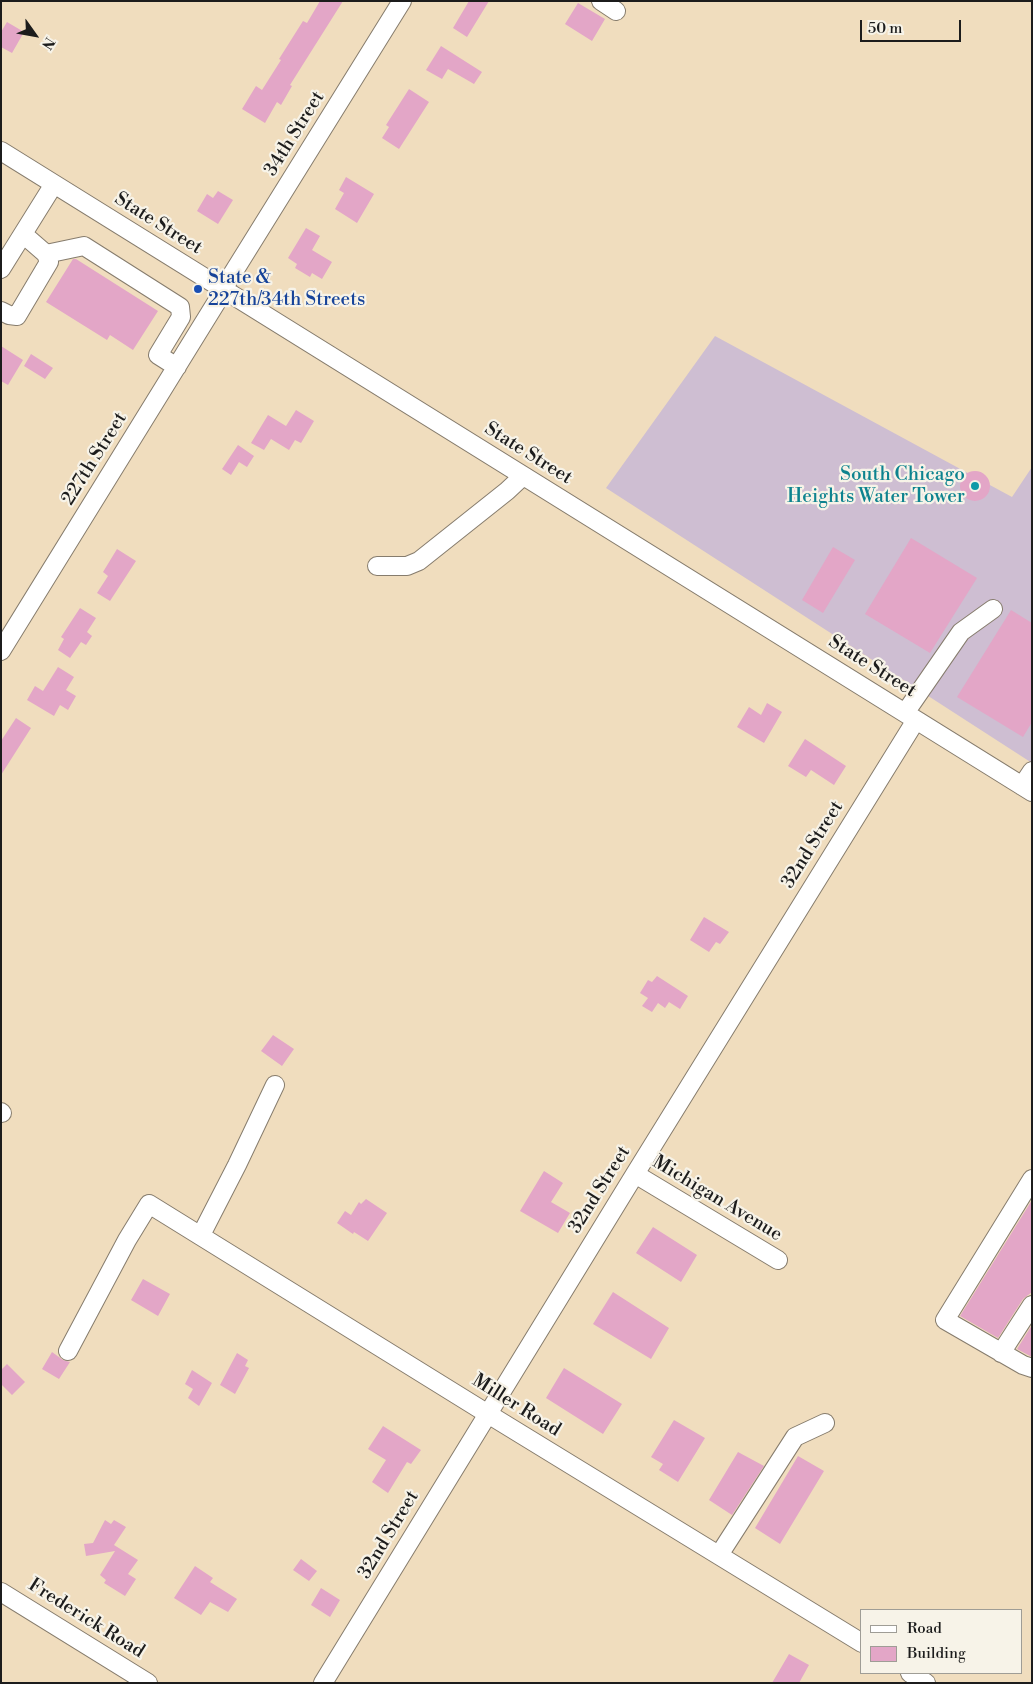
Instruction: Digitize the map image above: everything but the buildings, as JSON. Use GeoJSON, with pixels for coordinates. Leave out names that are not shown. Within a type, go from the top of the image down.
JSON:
{"type":"FeatureCollection","features":[{"type":"Feature","properties":{"kind":"street","name":"34th Street"},"geometry":{"type":"LineString","coordinates":[[224,290],[402,1]]}},
{"type":"Feature","properties":{"kind":"street"},"geometry":{"type":"LineString","coordinates":[[601,1],[616,11]]}},
{"type":"Feature","properties":{"kind":"street","name":"State Street"},"geometry":{"type":"LineString","coordinates":[[1,151],[910,716],[1029,783]]}},
{"type":"Feature","properties":{"kind":"street"},"geometry":{"type":"LineString","coordinates":[[1,269],[54,184]]}},
{"type":"Feature","properties":{"kind":"street"},"geometry":{"type":"LineString","coordinates":[[1,311],[17,316],[49,262],[46,254],[23,234]]}},
{"type":"Feature","properties":{"kind":"street"},"geometry":{"type":"LineString","coordinates":[[46,254],[84,246],[180,307],[180,317],[158,355],[177,367]]}},
{"type":"Feature","properties":{"kind":"street","name":"227th Street"},"geometry":{"type":"LineString","coordinates":[[1,651],[224,290]]}},
{"type":"Feature","properties":{"kind":"street"},"geometry":{"type":"LineString","coordinates":[[377,566],[407,566],[419,561],[523,476]]}},
{"type":"Feature","properties":{"kind":"street","name":"32nd Street"},"geometry":{"type":"LineString","coordinates":[[323,1683],[635,1174],[961,632],[993,610]]}},
{"type":"Feature","properties":{"kind":"street"},"geometry":{"type":"LineString","coordinates":[[201,1236],[237,1166],[275,1085]]}},
{"type":"Feature","properties":{"kind":"street","name":"Michigan Avenue"},"geometry":{"type":"LineString","coordinates":[[635,1174],[778,1260]]}},
{"type":"Feature","properties":{"kind":"street"},"geometry":{"type":"LineString","coordinates":[[1032,1179],[945,1320],[1023,1366],[1032,1368]]}},
{"type":"Feature","properties":{"kind":"street","name":"Miller Road"},"geometry":{"type":"LineString","coordinates":[[68,1350],[123,1249],[150,1204],[860,1642]]}},
{"type":"Feature","properties":{"kind":"street"},"geometry":{"type":"LineString","coordinates":[[1001,1353],[1027,1323],[1032,1305]]}},
{"type":"Feature","properties":{"kind":"street"},"geometry":{"type":"LineString","coordinates":[[719,1555],[795,1437],[825,1423]]}},
{"type":"Feature","properties":{"kind":"street","name":"Frederick Road"},"geometry":{"type":"LineString","coordinates":[[1,1592],[148,1683]]}},
{"type":"Feature","properties":{"kind":"shaded area"},"geometry":{"type":"Polygon","coordinates":[[[715,336],[1012,497],[1032,467],[1032,763],[606,488],[715,336]]]}},
{"type":"Feature","properties":{"kind":"place","name":"State & 227th/34th Streets"},"geometry":{"type":"Point","coordinates":[198,289]}},
{"type":"Feature","properties":{"kind":"place","name":"South Chicago Heights Water Tower"},"geometry":{"type":"Point","coordinates":[975,486]}}]}
